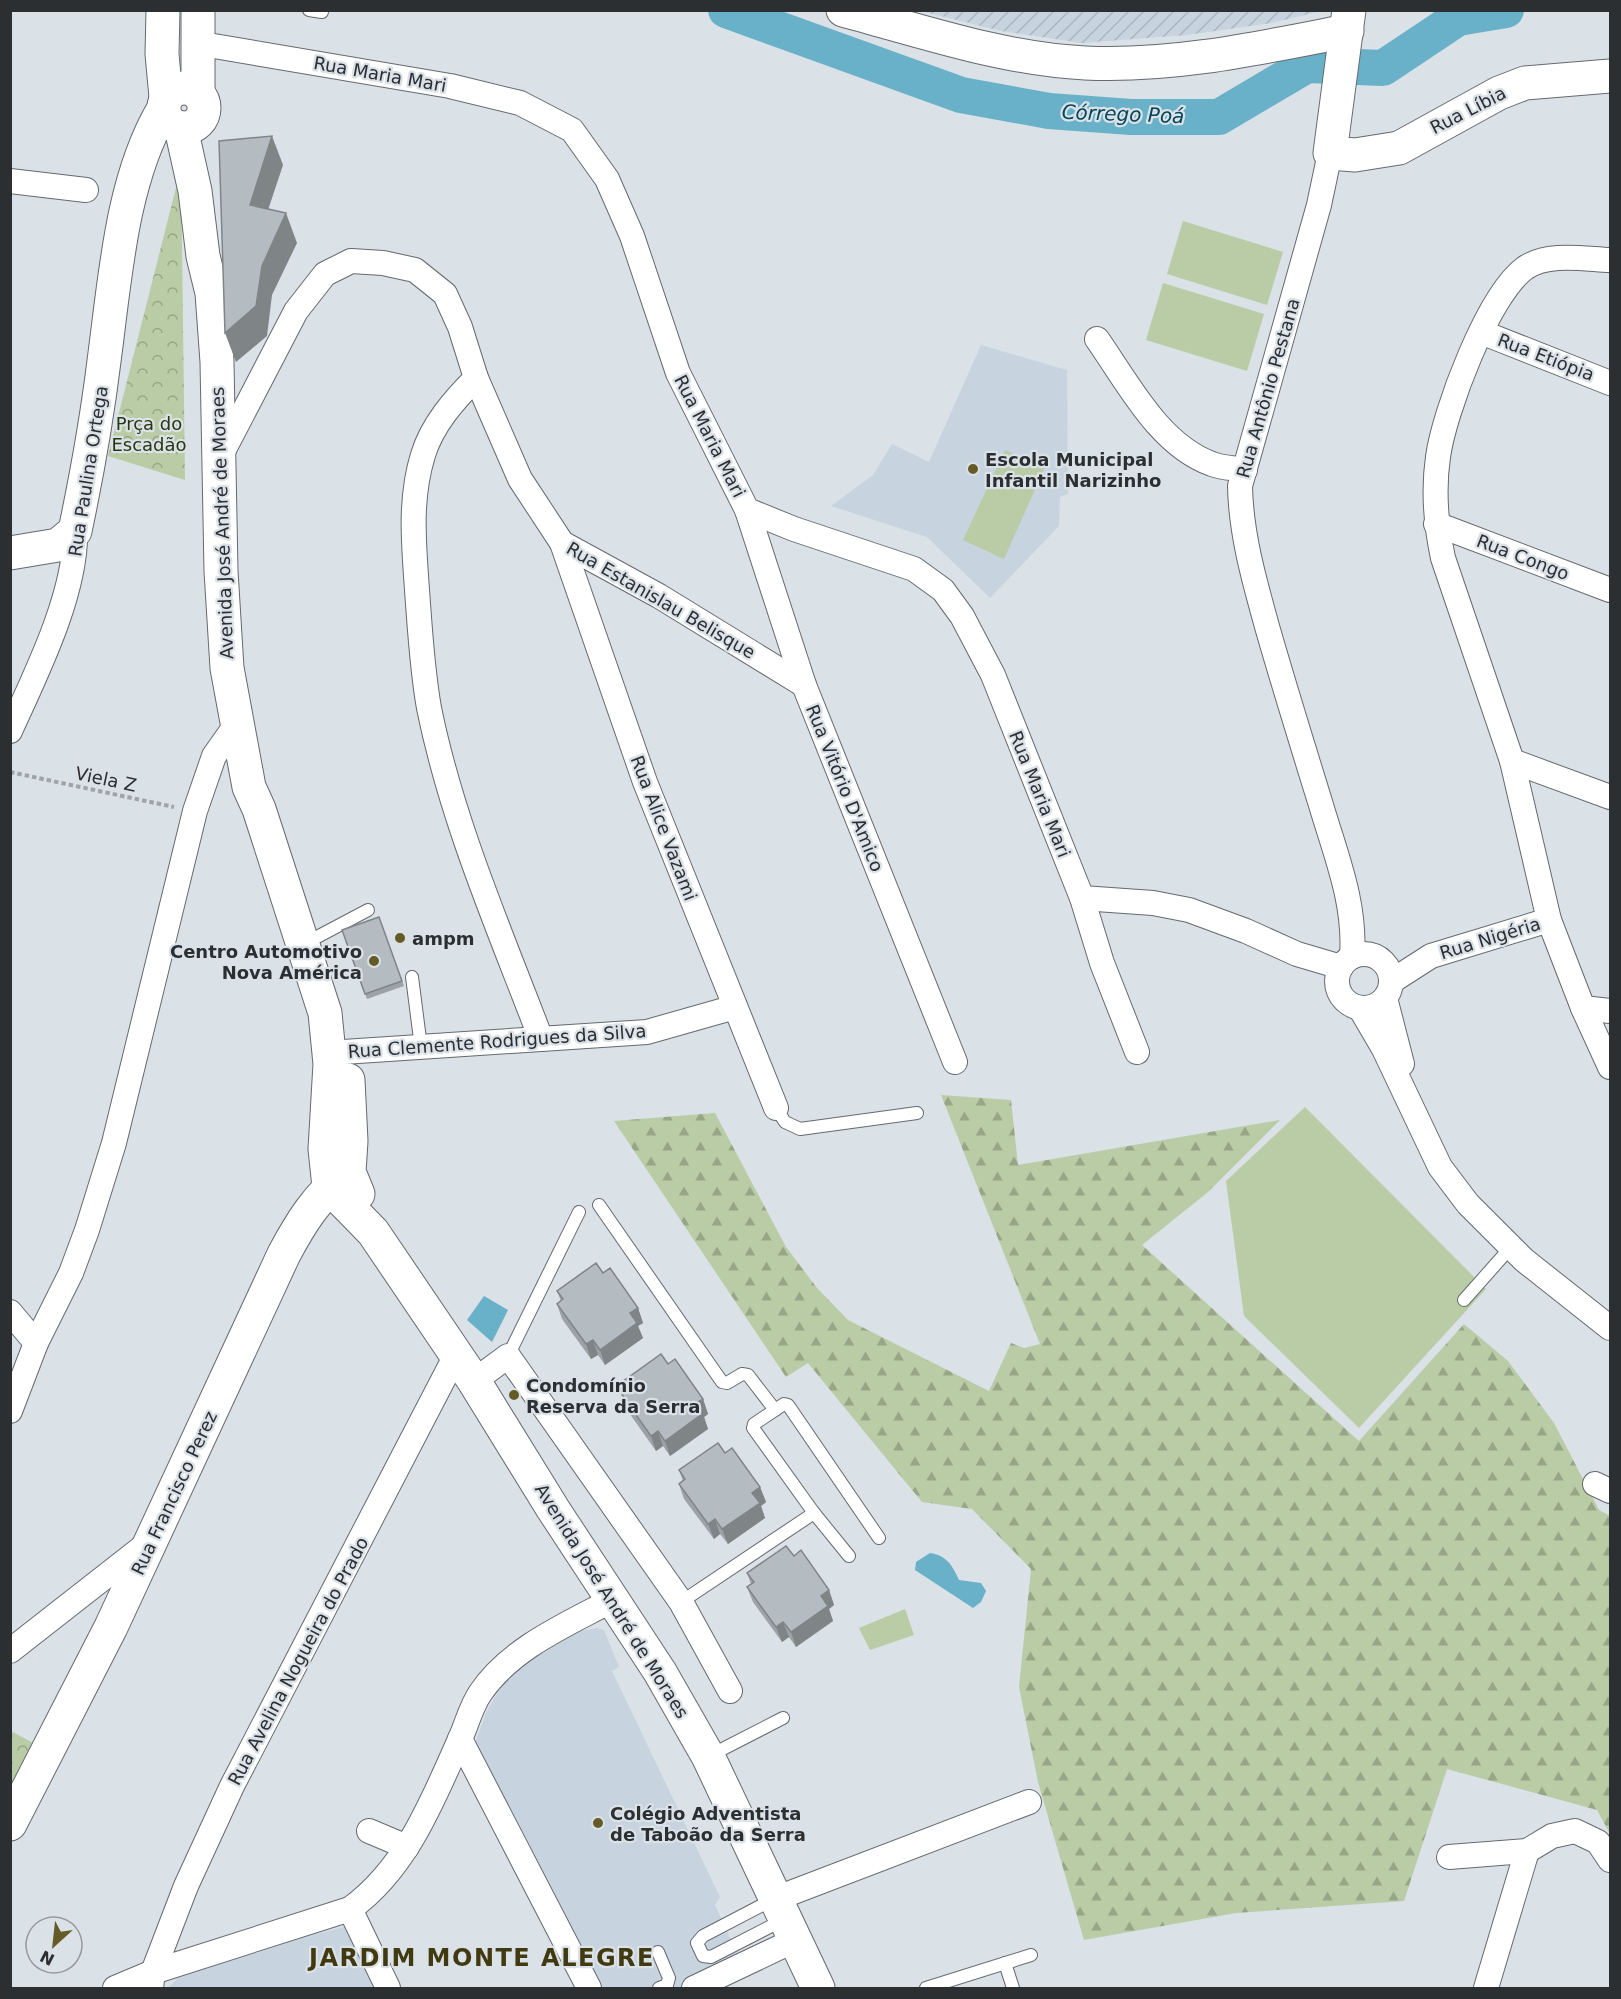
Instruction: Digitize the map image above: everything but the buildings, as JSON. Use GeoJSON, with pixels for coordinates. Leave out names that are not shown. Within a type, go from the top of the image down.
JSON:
{"type":"FeatureCollection","features":[{"type":"Feature","properties":{"kind":"street","name":"Avenida José André de Moraes"},"geometry":{"type":"LineString","coordinates":[[163,10],[162,54],[181,112],[195,191],[203,256],[212,293],[217,362],[217,463],[227,668],[249,787],[260,809],[338,1052]]}},
{"type":"Feature","properties":{"kind":"street","name":"Avenida José André de Moraes"},"geometry":{"type":"LineString","coordinates":[[181,112],[196,43],[198,10]]}},
{"type":"Feature","properties":{"kind":"street"},"geometry":{"type":"LineString","coordinates":[[843,10],[1019,55],[1084,63],[1175,62],[1224,55],[1348,28]]}},
{"type":"Feature","properties":{"kind":"street","name":"Rua Antônio Pestana"},"geometry":{"type":"LineString","coordinates":[[1348,28],[1338,93],[1338,147],[1319,205],[1240,486],[1241,513],[1252,572],[1350,899],[1361,919],[1357,964]]}},
{"type":"Feature","properties":{"kind":"street"},"geometry":{"type":"LineString","coordinates":[[162,54],[180,43],[196,43]]}},
{"type":"Feature","properties":{"kind":"street","name":"Rua Maria Mari"},"geometry":{"type":"LineString","coordinates":[[196,43],[450,86],[520,103],[572,130],[607,180],[632,236],[678,374],[747,510],[794,529],[914,569],[943,590],[962,616],[993,675],[1082,898],[1102,963],[1137,1052]]}},
{"type":"Feature","properties":{"kind":"street","name":"Rua Líbia"},"geometry":{"type":"LineString","coordinates":[[1338,147],[1399,148],[1499,93],[1525,82],[1611,76]]}},
{"type":"Feature","properties":{"kind":"street","name":"Rua Paulina Ortega"},"geometry":{"type":"LineString","coordinates":[[10,731],[62,606],[76,555],[75,531],[94,436],[127,201],[181,112]]}},
{"type":"Feature","properties":{"kind":"street"},"geometry":{"type":"LineString","coordinates":[[10,181],[86,190]]}},
{"type":"Feature","properties":{"kind":"street"},"geometry":{"type":"LineString","coordinates":[[1611,260],[1547,259],[1527,267],[1503,291],[1481,332],[1451,410],[1438,456],[1436,524],[1443,558],[1512,761],[1550,920],[1583,1008],[1611,1067]]}},
{"type":"Feature","properties":{"kind":"street","name":"Rua Estanislau Belisque"},"geometry":{"type":"LineString","coordinates":[[217,463],[306,296],[325,273],[351,261],[383,263],[415,270],[445,294],[460,327],[476,378],[520,479],[562,543],[659,596],[804,685]]}},
{"type":"Feature","properties":{"kind":"street","name":"Rua Etiópia"},"geometry":{"type":"LineString","coordinates":[[1481,332],[1611,382]]}},
{"type":"Feature","properties":{"kind":"street"},"geometry":{"type":"LineString","coordinates":[[1097,339],[1148,412],[1178,445],[1213,465],[1245,470]]}},
{"type":"Feature","properties":{"kind":"street"},"geometry":{"type":"LineString","coordinates":[[476,378],[448,406],[423,452],[416,478],[412,513],[422,653],[429,708],[475,865],[541,1039]]}},
{"type":"Feature","properties":{"kind":"street","name":"Rua Vitório D'Amico"},"geometry":{"type":"LineString","coordinates":[[747,510],[804,685],[955,1062]]}},
{"type":"Feature","properties":{"kind":"street","name":"Rua Congo"},"geometry":{"type":"LineString","coordinates":[[1436,524],[1611,590]]}},
{"type":"Feature","properties":{"kind":"street"},"geometry":{"type":"LineString","coordinates":[[10,536],[50,531],[75,531]]}},
{"type":"Feature","properties":{"kind":"street"},"geometry":{"type":"LineString","coordinates":[[26,551],[58,545],[75,531]]}},
{"type":"Feature","properties":{"kind":"street","name":"Rua Alice Vazami"},"geometry":{"type":"LineString","coordinates":[[562,543],[645,782],[776,1108]]}},
{"type":"Feature","properties":{"kind":"street"},"geometry":{"type":"LineString","coordinates":[[26,551],[53,560],[57,570],[62,606]]}},
{"type":"Feature","properties":{"kind":"street","name":"Avenida José André de Moraes"},"geometry":{"type":"LineString","coordinates":[[241,736],[273,807],[336,991],[338,1052],[351,1142],[339,1179],[465,1368],[553,1509],[615,1599],[708,1756],[818,1989]]}},
{"type":"Feature","properties":{"kind":"street"},"geometry":{"type":"LineString","coordinates":[[10,1411],[36,1343],[75,1263],[114,1143],[195,811],[214,756],[241,736]]}},
{"type":"Feature","properties":{"kind":"street"},"geometry":{"type":"LineString","coordinates":[[1512,761],[1611,797]]}},
{"type":"Feature","properties":{"kind":"street"},"geometry":{"type":"LineString","coordinates":[[1082,898],[1153,903],[1189,910],[1246,931],[1297,954],[1390,971],[1388,990],[1415,1113]]}},
{"type":"Feature","properties":{"kind":"street","name":"Rua Nigéria"},"geometry":{"type":"LineString","coordinates":[[1357,964],[1431,956],[1550,920]]}},
{"type":"Feature","properties":{"kind":"street","name":"Rua Nigéria"},"geometry":{"type":"LineString","coordinates":[[1360,1008],[1378,1004],[1388,990],[1431,956]]}},
{"type":"Feature","properties":{"kind":"street"},"geometry":{"type":"LineString","coordinates":[[1357,964],[1344,999],[1360,1008],[1384,1049],[1440,1167],[1468,1204],[1524,1260],[1611,1328]]}},
{"type":"Feature","properties":{"kind":"street","name":"Rua Clemente Rodrigues da Silva"},"geometry":{"type":"LineString","coordinates":[[338,1052],[647,1032],[735,1007]]}},
{"type":"Feature","properties":{"kind":"street"},"geometry":{"type":"LineString","coordinates":[[1583,1008],[1611,1011]]}},
{"type":"Feature","properties":{"kind":"street","name":"Rua Francisco Perez"},"geometry":{"type":"LineString","coordinates":[[10,1824],[152,1540],[284,1254],[301,1223],[339,1179]]}},
{"type":"Feature","properties":{"kind":"street"},"geometry":{"type":"LineString","coordinates":[[10,1312],[36,1343]]}},
{"type":"Feature","properties":{"kind":"street"},"geometry":{"type":"LineString","coordinates":[[465,1368],[508,1356],[681,1602],[730,1691]]}},
{"type":"Feature","properties":{"kind":"street","name":"Rua Avelina Nogueira do Prado"},"geometry":{"type":"LineString","coordinates":[[152,1980],[186,1886],[232,1786],[465,1368]]}},
{"type":"Feature","properties":{"kind":"street"},"geometry":{"type":"LineString","coordinates":[[10,1651],[152,1540]]}},
{"type":"Feature","properties":{"kind":"street"},"geometry":{"type":"LineString","coordinates":[[115,1989],[152,1980],[350,1910],[372,1894],[407,1847],[460,1739],[479,1694],[500,1668],[524,1650],[615,1599]]}},
{"type":"Feature","properties":{"kind":"street"},"geometry":{"type":"LineString","coordinates":[[460,1739],[589,1989]]}},
{"type":"Feature","properties":{"kind":"street"},"geometry":{"type":"LineString","coordinates":[[694,1989],[785,1919],[1029,1802]]}},
{"type":"Feature","properties":{"kind":"street"},"geometry":{"type":"LineString","coordinates":[[369,1831],[407,1847]]}},
{"type":"Feature","properties":{"kind":"street"},"geometry":{"type":"LineString","coordinates":[[1449,1857],[1527,1851],[1552,1836],[1575,1831],[1598,1842],[1611,1860]]}},
{"type":"Feature","properties":{"kind":"street"},"geometry":{"type":"LineString","coordinates":[[1486,1989],[1527,1851]]}},
{"type":"Feature","properties":{"kind":"street"},"geometry":{"type":"LineString","coordinates":[[350,1910],[388,1989]]}},
{"type":"Feature","properties":{"kind":"lane"},"geometry":{"type":"LineString","coordinates":[[309,10],[322,12]]}},
{"type":"Feature","properties":{"kind":"lane"},"geometry":{"type":"LineString","coordinates":[[317,937],[368,910]]}},
{"type":"Feature","properties":{"kind":"lane"},"geometry":{"type":"LineString","coordinates":[[412,977],[421,1047]]}},
{"type":"Feature","properties":{"kind":"lane"},"geometry":{"type":"LineString","coordinates":[[776,1108],[785,1122],[800,1128],[917,1113]]}},
{"type":"Feature","properties":{"kind":"lane"},"geometry":{"type":"LineString","coordinates":[[599,1205],[722,1382],[728,1383],[745,1374],[775,1410]]}},
{"type":"Feature","properties":{"kind":"lane"},"geometry":{"type":"LineString","coordinates":[[508,1356],[579,1212]]}},
{"type":"Feature","properties":{"kind":"lane"},"geometry":{"type":"LineString","coordinates":[[1464,1300],[1511,1247]]}},
{"type":"Feature","properties":{"kind":"lane"},"geometry":{"type":"LineString","coordinates":[[849,1556],[814,1513],[753,1428],[754,1424],[784,1404],[788,1405],[879,1538]]}},
{"type":"Feature","properties":{"kind":"lane"},"geometry":{"type":"LineString","coordinates":[[681,1602],[814,1513]]}},
{"type":"Feature","properties":{"kind":"lane"},"geometry":{"type":"LineString","coordinates":[[708,1756],[783,1718]]}},
{"type":"Feature","properties":{"kind":"lane"},"geometry":{"type":"LineString","coordinates":[[785,1919],[711,1957],[704,1956],[697,1943],[703,1936],[785,1919]]}},
{"type":"Feature","properties":{"kind":"lane"},"geometry":{"type":"LineString","coordinates":[[658,1952],[669,1978],[667,1985],[659,1989]]}},
{"type":"Feature","properties":{"kind":"lane"},"geometry":{"type":"LineString","coordinates":[[926,1989],[1030,1955]]}},
{"type":"Feature","properties":{"kind":"lane"},"geometry":{"type":"LineString","coordinates":[[1005,1963],[1012,1989]]}},
{"type":"Feature","properties":{"kind":"path","name":"Viela Z"},"geometry":{"type":"LineString","coordinates":[[10,772],[195,811]]}},
{"type":"Feature","properties":{"kind":"shaded area"},"geometry":{"type":"Polygon","coordinates":[[[921,11],[1321,11],[1272,23],[1187,35],[1082,43],[1001,31],[921,11]]]}},
{"type":"Feature","properties":{"kind":"shaded area","name":"Escola Municipal Infantil Narizinho"},"geometry":{"type":"Polygon","coordinates":[[[981,345],[1067,370],[1068,494],[1060,497],[1059,526],[990,598],[927,537],[831,506],[873,475],[892,444],[929,462],[981,345]]]}},
{"type":"Feature","properties":{"kind":"shaded area","name":"Colégio Adventista de Taboão da Serra"},"geometry":{"type":"Polygon","coordinates":[[[597,1628],[604,1630],[619,1667],[612,1671],[720,1897],[715,1905],[740,1959],[683,1988],[600,1988],[473,1749],[486,1713],[501,1687],[531,1657],[563,1634],[597,1628]]]}},
{"type":"Feature","properties":{"kind":"shaded area"},"geometry":{"type":"Polygon","coordinates":[[[348,1926],[376,1988],[168,1988],[178,1978],[309,1936],[348,1926]]]}},
{"type":"Feature","properties":{"kind":"green space","name":"Prça do Escadão"},"geometry":{"type":"Polygon","coordinates":[[[181,168],[185,480],[108,456],[181,168]]]}},
{"type":"Feature","properties":{"kind":"green space"},"geometry":{"type":"Polygon","coordinates":[[[1183,221],[1283,252],[1267,305],[1167,274],[1183,221]]]}},
{"type":"Feature","properties":{"kind":"green space"},"geometry":{"type":"Polygon","coordinates":[[[1163,283],[1264,314],[1247,371],[1146,340],[1163,283]]]}},
{"type":"Feature","properties":{"kind":"green space"},"geometry":{"type":"Polygon","coordinates":[[[1005,450],[1045,467],[1004,559],[963,540],[1005,450]]]}},
{"type":"Feature","properties":{"kind":"green space"},"geometry":{"type":"Polygon","coordinates":[[[941,1095],[1011,1100],[1018,1165],[1280,1120],[1208,1192],[1142,1245],[1359,1441],[1464,1324],[1508,1361],[1554,1423],[1599,1510],[1610,1516],[1610,1834],[1597,1810],[1447,1769],[1404,1901],[1236,1913],[1084,1940],[1038,1782],[1019,1687],[1031,1569],[972,1509],[922,1502],[808,1363],[786,1377],[614,1121],[715,1113],[786,1247],[817,1288],[848,1320],[989,1391],[1011,1343],[1024,1348],[1040,1344],[941,1095]]]}},
{"type":"Feature","properties":{"kind":"green space"},"geometry":{"type":"Polygon","coordinates":[[[1305,1107],[1486,1289],[1359,1428],[1244,1316],[1226,1181],[1305,1107]]]}},
{"type":"Feature","properties":{"kind":"green space"},"geometry":{"type":"Polygon","coordinates":[[[905,1609],[914,1635],[870,1650],[859,1628],[905,1609]]]}},
{"type":"Feature","properties":{"kind":"green space"},"geometry":{"type":"Polygon","coordinates":[[[11,1731],[35,1744],[11,1793],[11,1731]]]}},
{"type":"Feature","properties":{"kind":"water"},"geometry":{"type":"Polygon","coordinates":[[[484,1296],[508,1310],[492,1342],[467,1320],[484,1296]]]}},
{"type":"Feature","properties":{"kind":"water"},"geometry":{"type":"Polygon","coordinates":[[[930,1553],[948,1562],[959,1580],[981,1583],[986,1591],[981,1602],[973,1608],[915,1570],[916,1562],[930,1553]]]}},
{"type":"Feature","properties":{"kind":"waterway","name":"Córrego Poá"},"geometry":{"type":"LineString","coordinates":[[726,10],[961,95],[1049,111],[1131,117],[1219,117],[1307,65],[1383,68],[1458,18],[1506,10]]}},
{"type":"Feature","properties":{"kind":"place","name":"Escola Municipal Infantil Narizinho"},"geometry":{"type":"Point","coordinates":[973,469]}},
{"type":"Feature","properties":{"kind":"place","name":"ampm"},"geometry":{"type":"Point","coordinates":[400,938]}},
{"type":"Feature","properties":{"kind":"place","name":"Centro Automotivo Nova América"},"geometry":{"type":"Point","coordinates":[374,961]}},
{"type":"Feature","properties":{"kind":"place","name":"Condomínio Reserva da Serra"},"geometry":{"type":"Point","coordinates":[514,1395]}},
{"type":"Feature","properties":{"kind":"place","name":"Colégio Adventista de Taboão da Serra"},"geometry":{"type":"Point","coordinates":[598,1823]}},
{"type":"Feature","properties":{"kind":"district","name":"JARDIM MONTE ALEGRE"},"geometry":{"type":"Point","coordinates":[482,1958]}}]}
